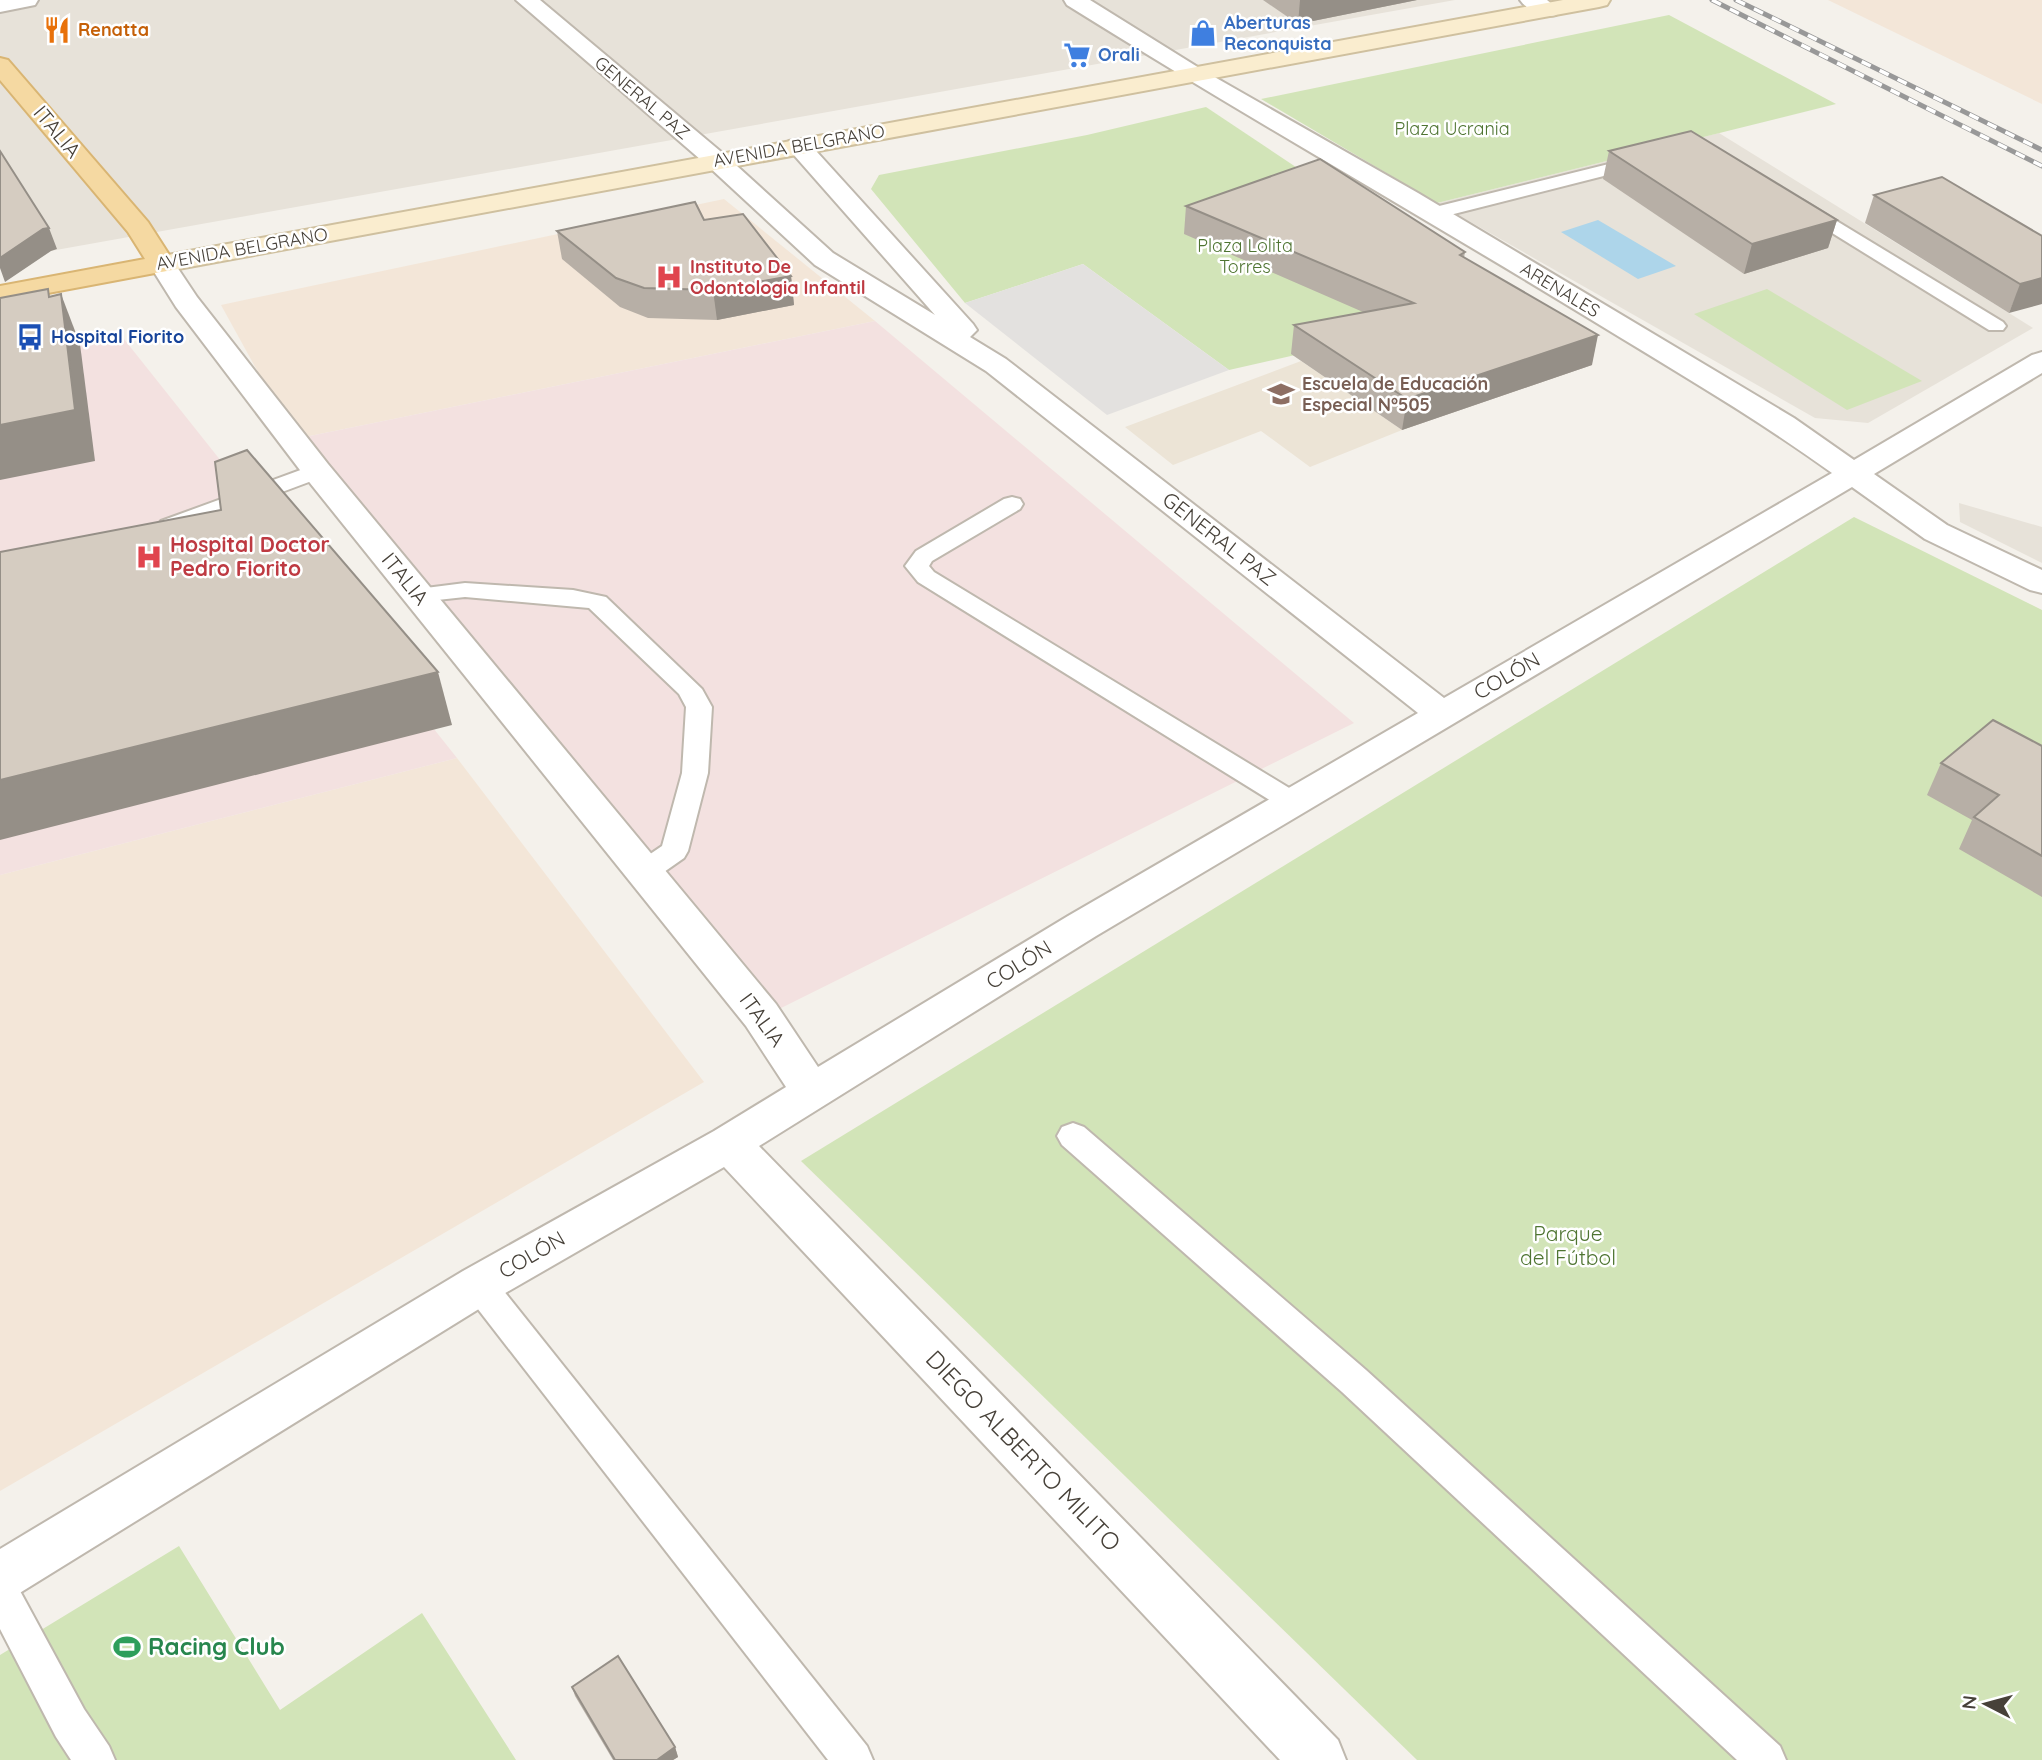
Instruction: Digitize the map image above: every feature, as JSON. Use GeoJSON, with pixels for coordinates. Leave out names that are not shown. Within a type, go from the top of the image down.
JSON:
{"type":"FeatureCollection","features":[{"type":"Feature","properties":{"kind":"main road","name":"AVENIDA BELGRANO"},"geometry":{"type":"LineString","coordinates":[[0,294],[1196,75],[1540,5],[1599,0]]}},
{"type":"Feature","properties":{"kind":"main road","name":"ITALIA"},"geometry":{"type":"LineString","coordinates":[[0,65],[139,228],[162,264]]}},
{"type":"Feature","properties":{"kind":"street"},"geometry":{"type":"LineString","coordinates":[[0,5],[27,0]]}},
{"type":"Feature","properties":{"kind":"street","name":"GENERAL PAZ"},"geometry":{"type":"LineString","coordinates":[[527,0],[717,161],[803,243],[824,259],[996,365],[1442,714]]}},
{"type":"Feature","properties":{"kind":"street","name":"ARENALES"},"geometry":{"type":"LineString","coordinates":[[1075,0],[1196,75],[1311,140],[1783,424],[1936,531],[2042,583]]}},
{"type":"Feature","properties":{"kind":"street","name":"GENERAL PAZ"},"geometry":{"type":"LineString","coordinates":[[797,146],[996,365]]}},
{"type":"Feature","properties":{"kind":"street","name":"ITALIA"},"geometry":{"type":"LineString","coordinates":[[162,264],[186,301],[317,471],[761,1015],[812,1092]]}},
{"type":"Feature","properties":{"kind":"street","name":"COLÓN"},"geometry":{"type":"LineString","coordinates":[[0,1577],[480,1284],[729,1143],[1082,926],[2042,361]]}},
{"type":"Feature","properties":{"kind":"street","name":"DIEGO ALBERTO MILITO"},"geometry":{"type":"LineString","coordinates":[[729,1143],[1318,1760]]}},
{"type":"Feature","properties":{"kind":"lane"},"geometry":{"type":"LineString","coordinates":[[1433,213],[1664,156]]}},
{"type":"Feature","properties":{"kind":"lane"},"geometry":{"type":"LineString","coordinates":[[1784,195],[1996,326]]}},
{"type":"Feature","properties":{"kind":"lane"},"geometry":{"type":"LineString","coordinates":[[154,532],[317,471]]}},
{"type":"Feature","properties":{"kind":"lane"},"geometry":{"type":"LineString","coordinates":[[1012,504],[924,556],[916,566],[926,577],[1294,803]]}},
{"type":"Feature","properties":{"kind":"lane"},"geometry":{"type":"LineString","coordinates":[[419,595],[465,590],[573,597],[597,603],[689,689],[699,707],[695,773],[674,851],[644,872]]}},
{"type":"Feature","properties":{"kind":"lane"},"geometry":{"type":"LineString","coordinates":[[1073,1136],[1354,1381],[1766,1760]]}},
{"type":"Feature","properties":{"kind":"lane"},"geometry":{"type":"LineString","coordinates":[[480,1284],[853,1760]]}},
{"type":"Feature","properties":{"kind":"lane"},"geometry":{"type":"LineString","coordinates":[[0,1591],[70,1723],[95,1760]]}},
{"type":"Feature","properties":{"kind":"shaded area"},"geometry":{"type":"Polygon","coordinates":[[[0,0],[1455,0],[0,260],[0,0]]]}},
{"type":"Feature","properties":{"kind":"shaded area"},"geometry":{"type":"Polygon","coordinates":[[[1828,0],[2042,0],[2042,104],[1828,0]]]}},
{"type":"Feature","properties":{"kind":"shaded area"},"geometry":{"type":"Polygon","coordinates":[[[1719,133],[2033,328],[1868,423],[1815,418],[1437,203],[1719,133]]]}},
{"type":"Feature","properties":{"kind":"shaded area"},"geometry":{"type":"Polygon","coordinates":[[[724,199],[875,321],[295,439],[221,305],[724,199]]]}},
{"type":"Feature","properties":{"kind":"shaded area"},"geometry":{"type":"Polygon","coordinates":[[[1083,264],[1229,370],[1107,415],[965,303],[1083,264]]]}},
{"type":"Feature","properties":{"kind":"shaded area"},"geometry":{"type":"Polygon","coordinates":[[[875,321],[1354,723],[767,1015],[295,439],[875,321]]]}},
{"type":"Feature","properties":{"kind":"shaded area","name":"Hospital Doctor Pedro Fiorito"},"geometry":{"type":"Polygon","coordinates":[[[120,334],[457,758],[0,875],[0,355],[120,334]]]}},
{"type":"Feature","properties":{"kind":"shaded area","name":"Escuela de Educación Especial N°505"},"geometry":{"type":"Polygon","coordinates":[[[1301,361],[1402,430],[1310,467],[1261,431],[1173,465],[1125,427],[1301,361]]]}},
{"type":"Feature","properties":{"kind":"shaded area"},"geometry":{"type":"Polygon","coordinates":[[[1959,503],[2042,527],[2042,563],[1960,522],[1959,503]]]}},
{"type":"Feature","properties":{"kind":"shaded area"},"geometry":{"type":"Polygon","coordinates":[[[457,758],[704,1082],[0,1491],[0,875],[457,758]]]}},
{"type":"Feature","properties":{"kind":"green space","name":"Plaza Ucrania"},"geometry":{"type":"Polygon","coordinates":[[[1669,15],[1836,104],[1437,203],[1261,99],[1669,15]]]}},
{"type":"Feature","properties":{"kind":"green space","name":"Plaza Lolita Torres"},"geometry":{"type":"Polygon","coordinates":[[[1206,107],[1506,307],[1229,370],[1083,264],[965,303],[871,189],[879,175],[1087,135],[1206,107]]]}},
{"type":"Feature","properties":{"kind":"green space"},"geometry":{"type":"Polygon","coordinates":[[[1767,289],[1922,381],[1847,410],[1694,314],[1767,289]]]}},
{"type":"Feature","properties":{"kind":"green space","name":"Parque del Fútbol"},"geometry":{"type":"Polygon","coordinates":[[[1854,517],[2042,610],[2042,1760],[1417,1760],[801,1161],[1854,517]]]}},
{"type":"Feature","properties":{"kind":"green space","name":"Racing Club"},"geometry":{"type":"Polygon","coordinates":[[[179,1546],[280,1710],[422,1613],[516,1760],[0,1760],[0,1655],[179,1546]]]}},
{"type":"Feature","properties":{"kind":"water"},"geometry":{"type":"Polygon","coordinates":[[[1598,220],[1676,266],[1638,279],[1561,232],[1598,220]]]}},
{"type":"Feature","properties":{"kind":"building"},"geometry":{"type":"Polygon","coordinates":[[[1691,131],[1837,220],[1752,244],[1609,151],[1691,131]]]}},
{"type":"Feature","properties":{"kind":"building"},"geometry":{"type":"Polygon","coordinates":[[[0,151],[49,228],[43,229],[0,258],[0,151]]]}},
{"type":"Feature","properties":{"kind":"building"},"geometry":{"type":"Polygon","coordinates":[[[1320,159],[1465,252],[1460,255],[1598,335],[1407,399],[1294,325],[1414,303],[1186,206],[1320,159]]]}},
{"type":"Feature","properties":{"kind":"building"},"geometry":{"type":"Polygon","coordinates":[[[1942,177],[2042,236],[2042,278],[2020,284],[1874,195],[1942,177]]]}},
{"type":"Feature","properties":{"kind":"building"},"geometry":{"type":"Polygon","coordinates":[[[695,202],[704,220],[743,214],[791,276],[713,290],[644,288],[616,278],[557,231],[695,202]]]}},
{"type":"Feature","properties":{"kind":"building"},"geometry":{"type":"Polygon","coordinates":[[[48,289],[49,297],[61,294],[75,410],[0,425],[0,298],[48,289]]]}},
{"type":"Feature","properties":{"kind":"building"},"geometry":{"type":"Polygon","coordinates":[[[247,450],[438,672],[0,780],[0,552],[221,510],[215,462],[247,450]]]}},
{"type":"Feature","properties":{"kind":"building"},"geometry":{"type":"Polygon","coordinates":[[[1993,720],[2042,746],[2042,856],[1974,817],[1999,795],[1941,763],[1993,720]]]}},
{"type":"Feature","properties":{"kind":"building"},"geometry":{"type":"Polygon","coordinates":[[[618,1656],[675,1747],[657,1760],[615,1760],[572,1687],[618,1656]]]}},
{"type":"Feature","properties":{"kind":"railway"},"geometry":{"type":"LineString","coordinates":[[1712,0],[2042,166]]}},
{"type":"Feature","properties":{"kind":"railway"},"geometry":{"type":"LineString","coordinates":[[1736,0],[2042,150]]}},
{"type":"Feature","properties":{"kind":"place","name":"Renatta"},"geometry":{"type":"Point","coordinates":[57,30]}},
{"type":"Feature","properties":{"kind":"place","name":"Aberturas Reconquista"},"geometry":{"type":"Point","coordinates":[1203,33]}},
{"type":"Feature","properties":{"kind":"place","name":"Orali"},"geometry":{"type":"Point","coordinates":[1077,55]}},
{"type":"Feature","properties":{"kind":"place","name":"Instituto De Odontologia Infantil"},"geometry":{"type":"Point","coordinates":[669,277]}},
{"type":"Feature","properties":{"kind":"place","name":"Hospital Fiorito"},"geometry":{"type":"Point","coordinates":[30,337]}},
{"type":"Feature","properties":{"kind":"place","name":"Escuela de Educación Especial N°505"},"geometry":{"type":"Point","coordinates":[1281,394]}},
{"type":"Feature","properties":{"kind":"place","name":"Hospital Doctor Pedro Fiorito"},"geometry":{"type":"Point","coordinates":[149,557]}},
{"type":"Feature","properties":{"kind":"place","name":"Racing Club"},"geometry":{"type":"Point","coordinates":[127,1647]}}]}
